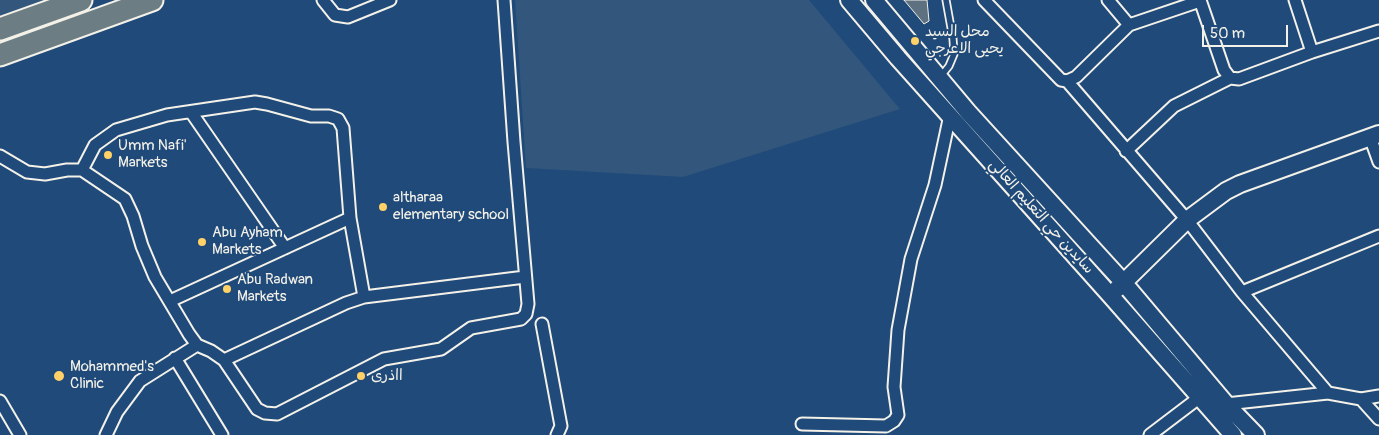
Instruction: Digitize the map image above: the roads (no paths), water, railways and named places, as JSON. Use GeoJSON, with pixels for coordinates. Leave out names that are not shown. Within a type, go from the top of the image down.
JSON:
{"type":"FeatureCollection","features":[{"type":"Feature","properties":{"kind":"highway"},"geometry":{"type":"LineString","coordinates":[[0,29],[81,0]]}},
{"type":"Feature","properties":{"kind":"highway"},"geometry":{"type":"LineString","coordinates":[[0,55],[152,0]]}},
{"type":"Feature","properties":{"kind":"main road","name":"سايدين حي التعليم العالي"},"geometry":{"type":"LineString","coordinates":[[849,0],[1233,435]]}},
{"type":"Feature","properties":{"kind":"main road","name":"سايدين حي التعليم العالي"},"geometry":{"type":"LineString","coordinates":[[874,0],[968,112],[1124,282],[1226,404],[1256,435]]}},
{"type":"Feature","properties":{"kind":"main road"},"geometry":{"type":"LineString","coordinates":[[1110,295],[1187,220],[1240,184],[1375,136]]}},
{"type":"Feature","properties":{"kind":"street"},"geometry":{"type":"LineString","coordinates":[[323,0],[335,15],[348,17],[390,0]]}},
{"type":"Feature","properties":{"kind":"street"},"geometry":{"type":"LineString","coordinates":[[0,156],[27,172],[45,174],[67,170],[82,170],[125,199],[155,277],[197,345],[211,351],[224,360],[257,409],[265,413],[277,414],[384,359],[442,349],[471,328],[521,319],[526,314],[528,304],[504,0]]}},
{"type":"Feature","properties":{"kind":"street"},"geometry":{"type":"LineString","coordinates":[[984,0],[1061,80],[1067,81],[1076,77],[1129,25],[1200,0],[1224,70],[1230,78]]}},
{"type":"Feature","properties":{"kind":"street"},"geometry":{"type":"LineString","coordinates":[[1108,0],[1129,25]]}},
{"type":"Feature","properties":{"kind":"street"},"geometry":{"type":"LineString","coordinates":[[1295,0],[1312,52]]}},
{"type":"Feature","properties":{"kind":"street"},"geometry":{"type":"LineString","coordinates":[[1126,151],[1174,106],[1230,78],[1239,79],[1312,52],[1379,31]]}},
{"type":"Feature","properties":{"kind":"street"},"geometry":{"type":"LineString","coordinates":[[1067,81],[1187,220],[1242,292],[1328,393]]}},
{"type":"Feature","properties":{"kind":"street"},"geometry":{"type":"LineString","coordinates":[[82,170],[96,146],[116,130],[167,115],[255,102],[311,116],[329,116],[338,120],[342,128],[350,218],[364,297]]}},
{"type":"Feature","properties":{"kind":"street"},"geometry":{"type":"LineString","coordinates":[[191,112],[285,248]]}},
{"type":"Feature","properties":{"kind":"street"},"geometry":{"type":"LineString","coordinates":[[802,424],[886,426],[894,421],[898,415],[894,387],[898,330],[911,259],[935,185],[950,115]]}},
{"type":"Feature","properties":{"kind":"street"},"geometry":{"type":"LineString","coordinates":[[1375,136],[1379,162]]}},
{"type":"Feature","properties":{"kind":"street"},"geometry":{"type":"LineString","coordinates":[[170,301],[350,218]]}},
{"type":"Feature","properties":{"kind":"street"},"geometry":{"type":"LineString","coordinates":[[1242,292],[1379,236]]}},
{"type":"Feature","properties":{"kind":"street"},"geometry":{"type":"LineString","coordinates":[[224,360],[346,303],[364,297],[525,277]]}},
{"type":"Feature","properties":{"kind":"street"},"geometry":{"type":"LineString","coordinates":[[542,324],[561,426],[557,435]]}},
{"type":"Feature","properties":{"kind":"street"},"geometry":{"type":"LineString","coordinates":[[106,435],[117,412],[140,381],[197,345]]}},
{"type":"Feature","properties":{"kind":"street"},"geometry":{"type":"LineString","coordinates":[[175,358],[222,435]]}},
{"type":"Feature","properties":{"kind":"street"},"geometry":{"type":"LineString","coordinates":[[1226,404],[1328,393],[1361,399],[1379,396]]}},
{"type":"Feature","properties":{"kind":"street"},"geometry":{"type":"LineString","coordinates":[[1150,435],[1200,397]]}},
{"type":"Feature","properties":{"kind":"street"},"geometry":{"type":"LineString","coordinates":[[1361,399],[1379,420]]}},
{"type":"Feature","properties":{"kind":"street"},"geometry":{"type":"LineString","coordinates":[[0,401],[20,435]]}},
{"type":"Feature","properties":{"kind":"lane"},"geometry":{"type":"LineString","coordinates":[[927,90],[950,66],[954,54],[946,0]]}},
{"type":"Feature","properties":{"kind":"place","name":"محل السيد يحيى الاعرجي"},"geometry":{"type":"Point","coordinates":[915,41]}},
{"type":"Feature","properties":{"kind":"place","name":"Umm Nafi' Markets"},"geometry":{"type":"Point","coordinates":[108,155]}},
{"type":"Feature","properties":{"kind":"place","name":"altharaa elementary school"},"geometry":{"type":"Point","coordinates":[383,207]}},
{"type":"Feature","properties":{"kind":"place","name":"Abu Ayham Markets"},"geometry":{"type":"Point","coordinates":[202,242]}},
{"type":"Feature","properties":{"kind":"place","name":"Abu Radwan Markets"},"geometry":{"type":"Point","coordinates":[227,289]}},
{"type":"Feature","properties":{"kind":"place","name":"Mohammed's Clinic"},"geometry":{"type":"Point","coordinates":[59,376]}},
{"type":"Feature","properties":{"kind":"place","name":"ااذرى"},"geometry":{"type":"Point","coordinates":[361,376]}}]}
